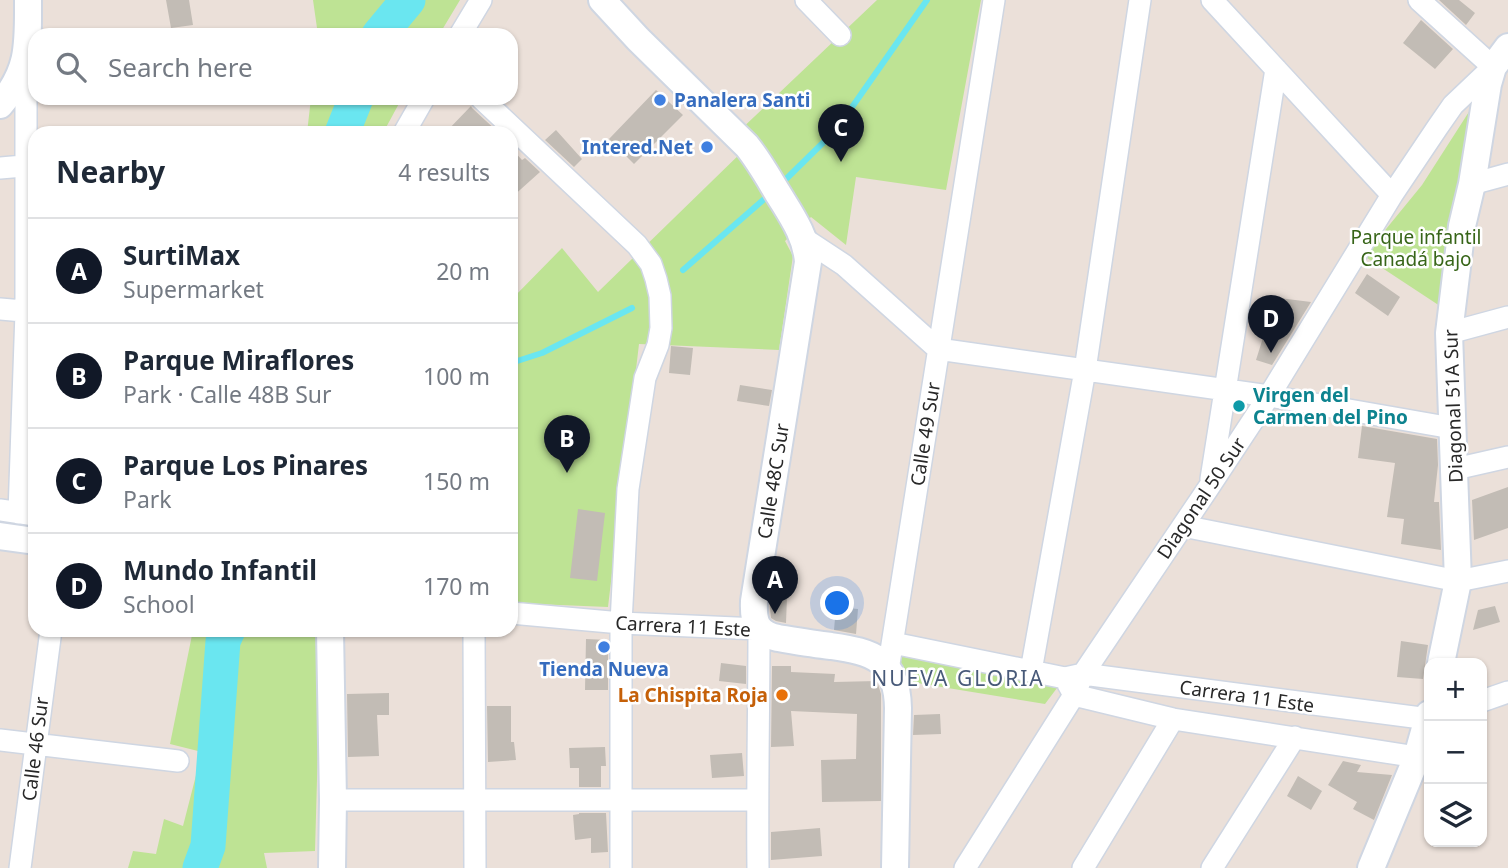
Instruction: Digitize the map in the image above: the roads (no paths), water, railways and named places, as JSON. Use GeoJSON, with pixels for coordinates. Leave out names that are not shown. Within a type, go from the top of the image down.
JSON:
{"type":"FeatureCollection","features":[{"type":"Feature","properties":{"kind":"street"},"geometry":{"type":"LineString","coordinates":[[28,0],[28,101]]}},
{"type":"Feature","properties":{"kind":"street"},"geometry":{"type":"LineString","coordinates":[[464,28],[481,0]]}},
{"type":"Feature","properties":{"kind":"street"},"geometry":{"type":"LineString","coordinates":[[602,0],[756,157],[800,230],[844,265],[938,349],[1269,396],[1452,428]]}},
{"type":"Feature","properties":{"kind":"street"},"geometry":{"type":"LineString","coordinates":[[806,0],[840,35]]}},
{"type":"Feature","properties":{"kind":"street","name":"Calle 49 Sur"},"geometry":{"type":"LineString","coordinates":[[895,868],[898,696],[897,687],[888,670],[994,0]]}},
{"type":"Feature","properties":{"kind":"street"},"geometry":{"type":"LineString","coordinates":[[1031,671],[1085,370],[1140,0]]}},
{"type":"Feature","properties":{"kind":"street"},"geometry":{"type":"LineString","coordinates":[[1212,0],[1392,195]]}},
{"type":"Feature","properties":{"kind":"street"},"geometry":{"type":"LineString","coordinates":[[1419,0],[1501,57]]}},
{"type":"Feature","properties":{"kind":"street","name":"Diagonal 51A Sur"},"geometry":{"type":"LineString","coordinates":[[1442,658],[1458,581],[1448,333],[1462,226],[1472,184],[1481,120],[1501,57]]}},
{"type":"Feature","properties":{"kind":"street","name":"Diagonal 50 Sur"},"geometry":{"type":"LineString","coordinates":[[965,868],[1074,682],[1183,526],[1269,396],[1392,195],[1453,105],[1501,57]]}},
{"type":"Feature","properties":{"kind":"street"},"geometry":{"type":"LineString","coordinates":[[0,105],[13,89],[26,58]]}},
{"type":"Feature","properties":{"kind":"street"},"geometry":{"type":"LineString","coordinates":[[1209,487],[1276,69]]}},
{"type":"Feature","properties":{"kind":"street"},"geometry":{"type":"LineString","coordinates":[[28,105],[29,126]]}},
{"type":"Feature","properties":{"kind":"street"},"geometry":{"type":"LineString","coordinates":[[408,126],[420,105]]}},
{"type":"Feature","properties":{"kind":"street"},"geometry":{"type":"LineString","coordinates":[[488,105],[511,126]]}},
{"type":"Feature","properties":{"kind":"street"},"geometry":{"type":"LineString","coordinates":[[518,133],[637,245],[651,264],[660,296],[661,328],[658,345],[645,378],[630,475],[621,623],[621,868]]}},
{"type":"Feature","properties":{"kind":"street"},"geometry":{"type":"LineString","coordinates":[[0,168],[28,166]]}},
{"type":"Feature","properties":{"kind":"street"},"geometry":{"type":"LineString","coordinates":[[1472,184],[1508,174]]}},
{"type":"Feature","properties":{"kind":"street","name":"Calle 48C Sur"},"geometry":{"type":"LineString","coordinates":[[758,868],[759,629],[755,622],[754,601],[808,262],[800,230]]}},
{"type":"Feature","properties":{"kind":"street"},"geometry":{"type":"LineString","coordinates":[[0,309],[28,312]]}},
{"type":"Feature","properties":{"kind":"street"},"geometry":{"type":"LineString","coordinates":[[1448,333],[1508,317]]}},
{"type":"Feature","properties":{"kind":"street"},"geometry":{"type":"LineString","coordinates":[[18,513],[28,346]]}},
{"type":"Feature","properties":{"kind":"street"},"geometry":{"type":"LineString","coordinates":[[1455,469],[1508,457]]}},
{"type":"Feature","properties":{"kind":"street"},"geometry":{"type":"LineString","coordinates":[[1183,526],[1458,581],[1508,570]]}},
{"type":"Feature","properties":{"kind":"street"},"geometry":{"type":"LineString","coordinates":[[0,536],[28,540]]}},
{"type":"Feature","properties":{"kind":"street","name":"Carrera 11 Este"},"geometry":{"type":"LineString","coordinates":[[518,614],[621,623],[759,629],[764,634],[778,638],[864,652],[881,661],[888,670]]}},
{"type":"Feature","properties":{"kind":"street","name":"Calle 46 Sur"},"geometry":{"type":"LineString","coordinates":[[20,868],[50,637]]}},
{"type":"Feature","properties":{"kind":"street"},"geometry":{"type":"LineString","coordinates":[[330,637],[332,868]]}},
{"type":"Feature","properties":{"kind":"street"},"geometry":{"type":"LineString","coordinates":[[474,637],[475,868]]}},
{"type":"Feature","properties":{"kind":"street","name":"Carrera 11 Este"},"geometry":{"type":"LineString","coordinates":[[893,643],[1074,682],[1424,717]]}},
{"type":"Feature","properties":{"kind":"street"},"geometry":{"type":"LineString","coordinates":[[1074,682],[1173,719],[1418,757]]}},
{"type":"Feature","properties":{"kind":"street"},"geometry":{"type":"LineString","coordinates":[[1487,699],[1508,692]]}},
{"type":"Feature","properties":{"kind":"street"},"geometry":{"type":"LineString","coordinates":[[1083,868],[1173,719]]}},
{"type":"Feature","properties":{"kind":"street"},"geometry":{"type":"LineString","coordinates":[[1371,868],[1418,757],[1428,721]]}},
{"type":"Feature","properties":{"kind":"street"},"geometry":{"type":"LineString","coordinates":[[1212,868],[1295,737]]}},
{"type":"Feature","properties":{"kind":"street"},"geometry":{"type":"LineString","coordinates":[[0,740],[178,761]]}},
{"type":"Feature","properties":{"kind":"street"},"geometry":{"type":"LineString","coordinates":[[333,800],[757,800]]}},
{"type":"Feature","properties":{"kind":"waterway"},"geometry":{"type":"LineString","coordinates":[[385,28],[408,0]]}},
{"type":"Feature","properties":{"kind":"waterway"},"geometry":{"type":"LineString","coordinates":[[781,184],[836,130],[927,0]]}},
{"type":"Feature","properties":{"kind":"waterway"},"geometry":{"type":"LineString","coordinates":[[345,126],[353,105]]}},
{"type":"Feature","properties":{"kind":"waterway"},"geometry":{"type":"LineString","coordinates":[[683,270],[770,194]]}},
{"type":"Feature","properties":{"kind":"waterway"},"geometry":{"type":"LineString","coordinates":[[518,361],[542,353],[632,308]]}},
{"type":"Feature","properties":{"kind":"waterway"},"geometry":{"type":"LineString","coordinates":[[200,868],[208,846],[225,637]]}},
{"type":"Feature","properties":{"kind":"place","name":"Panalera Santi"},"geometry":{"type":"Point","coordinates":[660,100]}},
{"type":"Feature","properties":{"kind":"place","name":"Intered.Net"},"geometry":{"type":"Point","coordinates":[707,147]}},
{"type":"Feature","properties":{"kind":"place","name":"Parque Los Pinares"},"geometry":{"type":"Point","coordinates":[841,162]}},
{"type":"Feature","properties":{"kind":"place","name":"Mundo Infantil"},"geometry":{"type":"Point","coordinates":[1271,353]}},
{"type":"Feature","properties":{"kind":"place","name":"Virgen del Carmen del Pino"},"geometry":{"type":"Point","coordinates":[1239,406]}},
{"type":"Feature","properties":{"kind":"place","name":"Parque Miraflores"},"geometry":{"type":"Point","coordinates":[567,473]}},
{"type":"Feature","properties":{"kind":"place","name":"SurtiMax"},"geometry":{"type":"Point","coordinates":[775,614]}},
{"type":"Feature","properties":{"kind":"place","name":"Tienda Nueva"},"geometry":{"type":"Point","coordinates":[604,647]}},
{"type":"Feature","properties":{"kind":"place","name":"La Chispita Roja"},"geometry":{"type":"Point","coordinates":[782,695]}},
{"type":"Feature","properties":{"kind":"district","name":"NUEVA GLORIA"},"geometry":{"type":"Point","coordinates":[958,678]}},
{"type":"Feature","properties":{"kind":"park label","name":"Parque infantil Canadá bajo"},"geometry":{"type":"Point","coordinates":[1416,248]}}]}
